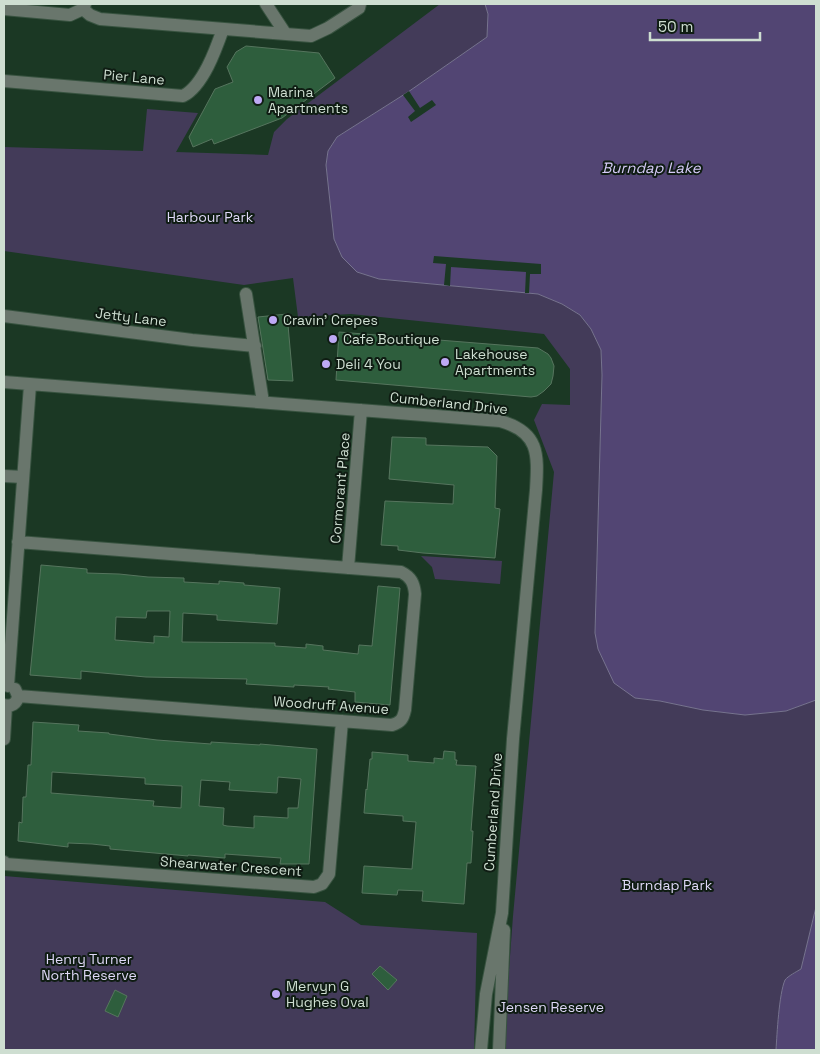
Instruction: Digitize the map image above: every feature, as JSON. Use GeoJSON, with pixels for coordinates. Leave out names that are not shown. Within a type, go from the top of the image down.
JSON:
{"type":"FeatureCollection","features":[{"type":"Feature","properties":{"kind":"street"},"geometry":{"type":"LineString","coordinates":[[266,4],[285,33]]}},
{"type":"Feature","properties":{"kind":"street"},"geometry":{"type":"LineString","coordinates":[[4,9],[70,15],[84,6],[90,15],[100,19],[311,36],[328,28],[359,8],[360,4]]}},
{"type":"Feature","properties":{"kind":"street","name":"Pier Lane"},"geometry":{"type":"LineString","coordinates":[[4,81],[183,96],[190,93],[196,86],[214,53],[223,29]]}},
{"type":"Feature","properties":{"kind":"street"},"geometry":{"type":"LineString","coordinates":[[246,294],[263,402]]}},
{"type":"Feature","properties":{"kind":"street","name":"Jetty Lane"},"geometry":{"type":"LineString","coordinates":[[4,316],[192,340],[255,346]]}},
{"type":"Feature","properties":{"kind":"street","name":"Cumberland Drive"},"geometry":{"type":"LineString","coordinates":[[4,382],[500,421],[515,425],[527,434],[534,446],[538,460],[536,490],[513,739],[502,913],[486,994],[482,1050]]}},
{"type":"Feature","properties":{"kind":"street"},"geometry":{"type":"LineString","coordinates":[[4,739],[5,706],[16,703],[18,696],[14,688],[6,686],[30,385]]}},
{"type":"Feature","properties":{"kind":"street","name":"Cormorant Place"},"geometry":{"type":"LineString","coordinates":[[348,568],[361,410]]}},
{"type":"Feature","properties":{"kind":"street"},"geometry":{"type":"LineString","coordinates":[[4,476],[23,477]]}},
{"type":"Feature","properties":{"kind":"street","name":"Woodruff Avenue"},"geometry":{"type":"LineString","coordinates":[[18,542],[401,572],[412,580],[415,594],[404,717],[399,723],[392,725],[18,696]]}},
{"type":"Feature","properties":{"kind":"street","name":"Shearwater Crescent"},"geometry":{"type":"LineString","coordinates":[[4,862],[5,864],[314,887],[322,884],[329,874],[342,721]]}},
{"type":"Feature","properties":{"kind":"street","name":"Cumberland Drive"},"geometry":{"type":"LineString","coordinates":[[499,1050],[504,932],[502,913]]}},
{"type":"Feature","properties":{"kind":"green space","name":"Burndap Park"},"geometry":{"type":"Polygon","coordinates":[[[440,4],[485,4],[488,14],[487,37],[411,90],[337,137],[328,151],[326,165],[334,239],[342,257],[357,272],[379,279],[538,294],[562,304],[580,315],[591,329],[601,350],[602,375],[595,633],[635,698],[745,715],[786,711],[816,700],[816,907],[801,969],[788,977],[785,982],[779,1012],[776,1050],[503,1050],[513,916],[554,472],[534,420],[542,404],[570,405],[570,369],[544,334],[351,314],[298,317],[293,278],[244,285],[4,251],[4,147],[143,151],[147,109],[198,113],[176,152],[268,155],[274,132],[287,119],[440,4]]]}},
{"type":"Feature","properties":{"kind":"green space"},"geometry":{"type":"Polygon","coordinates":[[[421,556],[502,561],[500,584],[435,579],[432,567],[421,556]]]}},
{"type":"Feature","properties":{"kind":"green space","name":"Henry Turner North Reserve"},"geometry":{"type":"Polygon","coordinates":[[[4,876],[325,902],[361,925],[477,933],[474,1050],[4,1050],[4,876]]]}},
{"type":"Feature","properties":{"kind":"water","name":"Burndap Lake"},"geometry":{"type":"Polygon","coordinates":[[[485,4],[816,4],[816,700],[786,711],[745,715],[635,698],[614,683],[598,649],[595,633],[602,375],[601,350],[591,329],[580,315],[562,304],[538,294],[379,279],[357,272],[342,257],[334,239],[326,165],[328,151],[337,137],[408,92],[487,37],[488,14],[485,4]]]}},
{"type":"Feature","properties":{"kind":"water"},"geometry":{"type":"Polygon","coordinates":[[[816,907],[816,1050],[776,1050],[783,986],[786,979],[801,969],[816,907]]]}},
{"type":"Feature","properties":{"kind":"pier"},"geometry":{"type":"Polygon","coordinates":[[[409,91],[420,108],[432,100],[436,105],[411,122],[408,117],[415,111],[403,95],[409,91]]]}},
{"type":"Feature","properties":{"kind":"pier"},"geometry":{"type":"Polygon","coordinates":[[[434,256],[541,264],[541,274],[530,274],[529,293],[525,293],[526,272],[451,267],[450,286],[444,285],[446,264],[433,263],[434,256]]]}},
{"type":"Feature","properties":{"kind":"building","name":"Marina Apartments"},"geometry":{"type":"Polygon","coordinates":[[[246,46],[319,53],[335,78],[282,118],[214,144],[212,139],[193,147],[189,137],[215,89],[233,82],[227,67],[236,52],[246,46]]]}},
{"type":"Feature","properties":{"kind":"building"},"geometry":{"type":"Polygon","coordinates":[[[287,314],[293,381],[268,380],[258,317],[287,314]]]}},
{"type":"Feature","properties":{"kind":"building","name":"Lakehouse Apartments"},"geometry":{"type":"Polygon","coordinates":[[[339,332],[538,348],[551,358],[554,366],[553,376],[551,384],[544,391],[537,396],[531,397],[336,380],[339,332]]]}},
{"type":"Feature","properties":{"kind":"building"},"geometry":{"type":"Polygon","coordinates":[[[392,437],[426,438],[426,445],[488,447],[497,456],[495,508],[500,509],[495,558],[423,553],[398,550],[398,546],[381,545],[385,501],[453,504],[454,485],[389,479],[392,437]]]}},
{"type":"Feature","properties":{"kind":"building"},"geometry":{"type":"Polygon","coordinates":[[[41,565],[87,569],[87,573],[184,578],[184,582],[219,584],[219,581],[280,588],[277,624],[217,620],[217,615],[183,613],[182,642],[275,643],[275,646],[306,648],[306,644],[323,646],[323,650],[358,654],[359,645],[372,646],[378,586],[400,588],[390,705],[355,702],[355,692],[328,689],[329,687],[246,684],[247,679],[146,677],[81,671],[81,679],[30,675],[41,565]],[[147,611],[146,618],[116,617],[115,640],[154,643],[154,636],[169,637],[170,611],[147,611]]]}},
{"type":"Feature","properties":{"kind":"building"},"geometry":{"type":"Polygon","coordinates":[[[33,722],[79,725],[78,731],[109,733],[157,740],[211,744],[211,742],[260,744],[317,749],[309,864],[280,864],[281,858],[225,854],[225,858],[188,856],[110,849],[110,846],[92,844],[68,843],[68,847],[18,841],[19,822],[22,823],[23,797],[26,797],[28,765],[31,765],[33,722]],[[52,772],[51,793],[154,801],[153,806],[181,808],[182,786],[145,784],[145,778],[52,772]],[[278,777],[277,793],[229,790],[230,782],[201,780],[199,806],[224,808],[223,825],[227,826],[254,828],[254,816],[288,818],[288,808],[298,808],[301,779],[278,777]]]}},
{"type":"Feature","properties":{"kind":"building"},"geometry":{"type":"Polygon","coordinates":[[[444,751],[455,752],[456,765],[476,766],[471,831],[473,831],[471,863],[467,863],[464,904],[422,901],[423,891],[398,890],[397,895],[362,893],[364,866],[412,869],[416,822],[403,821],[403,816],[364,813],[372,752],[408,755],[408,761],[434,763],[434,758],[443,759],[444,751]]]}},
{"type":"Feature","properties":{"kind":"building"},"geometry":{"type":"Polygon","coordinates":[[[380,966],[397,980],[388,990],[372,974],[380,966]]]}},
{"type":"Feature","properties":{"kind":"building"},"geometry":{"type":"Polygon","coordinates":[[[115,990],[127,996],[118,1017],[105,1011],[115,990]]]}},
{"type":"Feature","properties":{"kind":"place","name":"Marina Apartments"},"geometry":{"type":"Point","coordinates":[258,100]}},
{"type":"Feature","properties":{"kind":"place","name":"Cravin’ Crepes"},"geometry":{"type":"Point","coordinates":[273,320]}},
{"type":"Feature","properties":{"kind":"place","name":"Cafe Boutique"},"geometry":{"type":"Point","coordinates":[333,339]}},
{"type":"Feature","properties":{"kind":"place","name":"Lakehouse Apartments"},"geometry":{"type":"Point","coordinates":[445,362]}},
{"type":"Feature","properties":{"kind":"place","name":"Deli 4 You"},"geometry":{"type":"Point","coordinates":[326,364]}},
{"type":"Feature","properties":{"kind":"place","name":"Mervyn G Hughes Oval"},"geometry":{"type":"Point","coordinates":[276,994]}},
{"type":"Feature","properties":{"kind":"park label","name":"Harbour Park"},"geometry":{"type":"Point","coordinates":[210,217]}},
{"type":"Feature","properties":{"kind":"park label","name":"Jensen Reserve"},"geometry":{"type":"Point","coordinates":[551,1007]}}]}
